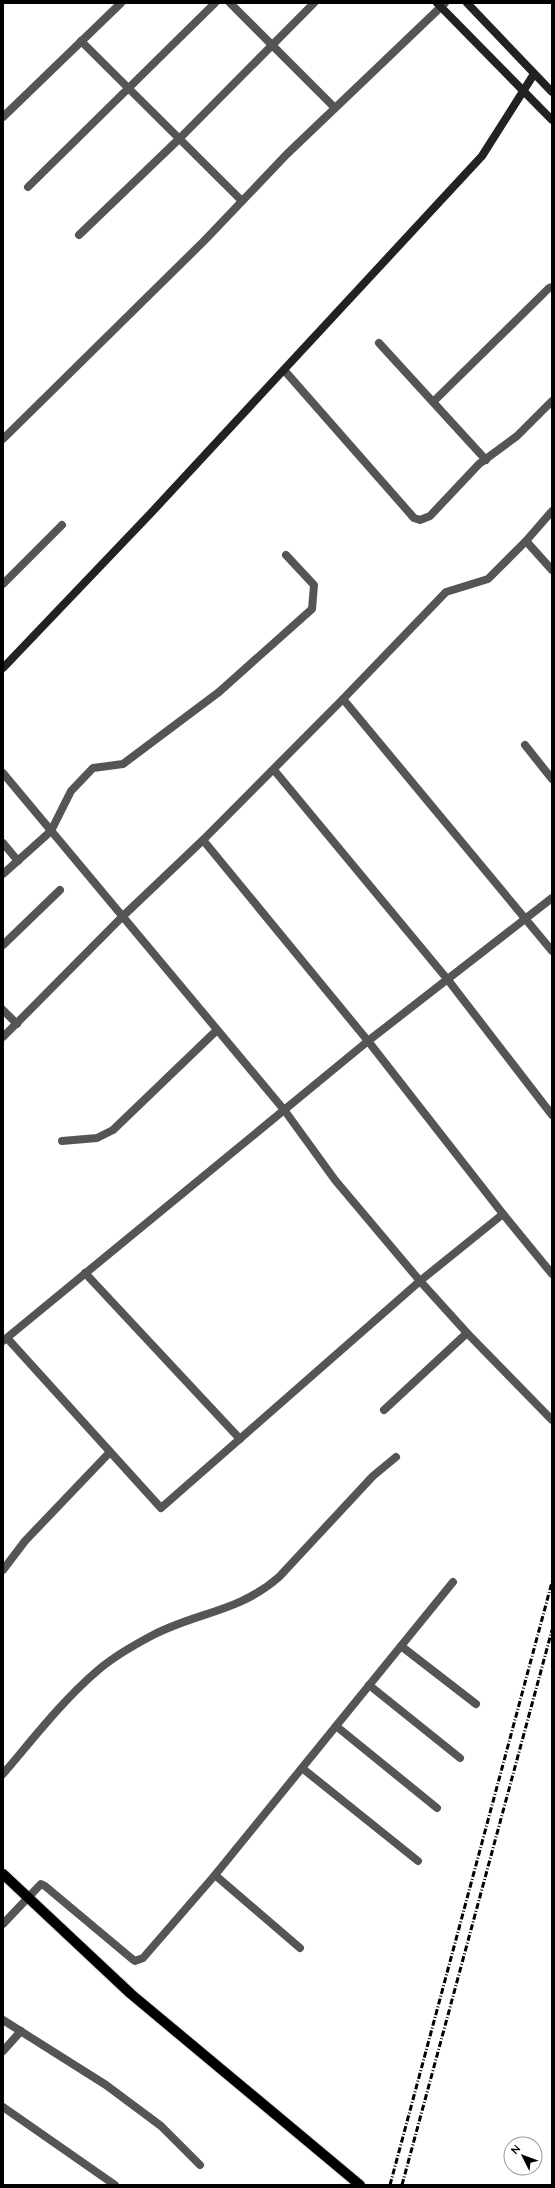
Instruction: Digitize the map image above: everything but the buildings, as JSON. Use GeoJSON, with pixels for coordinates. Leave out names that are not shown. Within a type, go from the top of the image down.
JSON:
{"type":"FeatureCollection","features":[{"type":"Feature","properties":{"kind":"main road"},"geometry":{"type":"LineString","coordinates":[[3,1874],[131,1994],[360,2185]]}},
{"type":"Feature","properties":{"kind":"street"},"geometry":{"type":"LineString","coordinates":[[3,117],[121,3]]}},
{"type":"Feature","properties":{"kind":"street"},"geometry":{"type":"LineString","coordinates":[[28,187],[215,3]]}},
{"type":"Feature","properties":{"kind":"street"},"geometry":{"type":"LineString","coordinates":[[230,3],[335,108]]}},
{"type":"Feature","properties":{"kind":"street"},"geometry":{"type":"LineString","coordinates":[[79,235],[180,138],[314,3]]}},
{"type":"Feature","properties":{"kind":"street"},"geometry":{"type":"LineString","coordinates":[[467,3],[552,92]]}},
{"type":"Feature","properties":{"kind":"street"},"geometry":{"type":"LineString","coordinates":[[3,439],[441,4],[522,91],[552,120]]}},
{"type":"Feature","properties":{"kind":"street"},"geometry":{"type":"LineString","coordinates":[[81,41],[242,201]]}},
{"type":"Feature","properties":{"kind":"street"},"geometry":{"type":"LineString","coordinates":[[3,668],[151,513],[482,156],[534,74]]}},
{"type":"Feature","properties":{"kind":"street"},"geometry":{"type":"LineString","coordinates":[[433,402],[549,288],[552,287]]}},
{"type":"Feature","properties":{"kind":"street"},"geometry":{"type":"LineString","coordinates":[[379,343],[486,460]]}},
{"type":"Feature","properties":{"kind":"street"},"geometry":{"type":"LineString","coordinates":[[284,370],[414,518],[420,520],[430,516],[479,464],[517,436],[552,401]]}},
{"type":"Feature","properties":{"kind":"street"},"geometry":{"type":"LineString","coordinates":[[3,1037],[122,917],[203,840],[344,700],[446,592],[488,579],[526,541],[552,511]]}},
{"type":"Feature","properties":{"kind":"street"},"geometry":{"type":"LineString","coordinates":[[3,584],[62,525]]}},
{"type":"Feature","properties":{"kind":"street"},"geometry":{"type":"LineString","coordinates":[[526,541],[552,570]]}},
{"type":"Feature","properties":{"kind":"street"},"geometry":{"type":"LineString","coordinates":[[3,874],[51,831],[71,791],[93,768],[123,764],[219,692],[312,609],[314,585],[286,555]]}},
{"type":"Feature","properties":{"kind":"street"},"geometry":{"type":"LineString","coordinates":[[344,700],[552,951]]}},
{"type":"Feature","properties":{"kind":"street"},"geometry":{"type":"LineString","coordinates":[[525,745],[552,779]]}},
{"type":"Feature","properties":{"kind":"street"},"geometry":{"type":"LineString","coordinates":[[274,770],[448,980],[552,1115]]}},
{"type":"Feature","properties":{"kind":"street"},"geometry":{"type":"LineString","coordinates":[[3,773],[284,1111],[335,1180],[467,1333],[552,1420]]}},
{"type":"Feature","properties":{"kind":"street"},"geometry":{"type":"LineString","coordinates":[[203,840],[368,1041],[503,1214],[552,1274]]}},
{"type":"Feature","properties":{"kind":"street"},"geometry":{"type":"LineString","coordinates":[[3,843],[18,861]]}},
{"type":"Feature","properties":{"kind":"street"},"geometry":{"type":"LineString","coordinates":[[3,945],[60,890]]}},
{"type":"Feature","properties":{"kind":"street"},"geometry":{"type":"LineString","coordinates":[[503,1214],[420,1280],[161,1508],[5,1340],[368,1041],[552,898]]}},
{"type":"Feature","properties":{"kind":"street"},"geometry":{"type":"LineString","coordinates":[[3,1010],[16,1024]]}},
{"type":"Feature","properties":{"kind":"street"},"geometry":{"type":"LineString","coordinates":[[62,1141],[97,1138],[109,1132],[217,1030]]}},
{"type":"Feature","properties":{"kind":"street"},"geometry":{"type":"LineString","coordinates":[[85,1273],[240,1439]]}},
{"type":"Feature","properties":{"kind":"street"},"geometry":{"type":"LineString","coordinates":[[384,1410],[467,1333]]}},
{"type":"Feature","properties":{"kind":"street"},"geometry":{"type":"LineString","coordinates":[[3,1570],[25,1541],[110,1452]]}},
{"type":"Feature","properties":{"kind":"street"},"geometry":{"type":"LineString","coordinates":[[3,1774],[71,1696],[98,1670],[152,1635],[171,1626],[241,1603],[266,1589],[374,1476],[396,1456]]}},
{"type":"Feature","properties":{"kind":"street"},"geometry":{"type":"LineString","coordinates":[[3,1924],[38,1886],[45,1886],[131,1958],[139,1961],[215,1875],[453,1582]]}},
{"type":"Feature","properties":{"kind":"street"},"geometry":{"type":"LineString","coordinates":[[401,1646],[476,1704]]}},
{"type":"Feature","properties":{"kind":"street"},"geometry":{"type":"LineString","coordinates":[[369,1686],[460,1758]]}},
{"type":"Feature","properties":{"kind":"street"},"geometry":{"type":"LineString","coordinates":[[336,1726],[437,1808]]}},
{"type":"Feature","properties":{"kind":"street"},"geometry":{"type":"LineString","coordinates":[[302,1768],[418,1861]]}},
{"type":"Feature","properties":{"kind":"street"},"geometry":{"type":"LineString","coordinates":[[215,1875],[300,1948]]}},
{"type":"Feature","properties":{"kind":"street"},"geometry":{"type":"LineString","coordinates":[[3,2020],[106,2085],[161,2126],[200,2165]]}},
{"type":"Feature","properties":{"kind":"street"},"geometry":{"type":"LineString","coordinates":[[3,2051],[21,2031]]}},
{"type":"Feature","properties":{"kind":"street"},"geometry":{"type":"LineString","coordinates":[[3,2107],[115,2185]]}},
{"type":"Feature","properties":{"kind":"railway"},"geometry":{"type":"LineString","coordinates":[[390,2185],[552,1582]]}},
{"type":"Feature","properties":{"kind":"railway"},"geometry":{"type":"LineString","coordinates":[[402,2185],[552,1630]]}}]}
